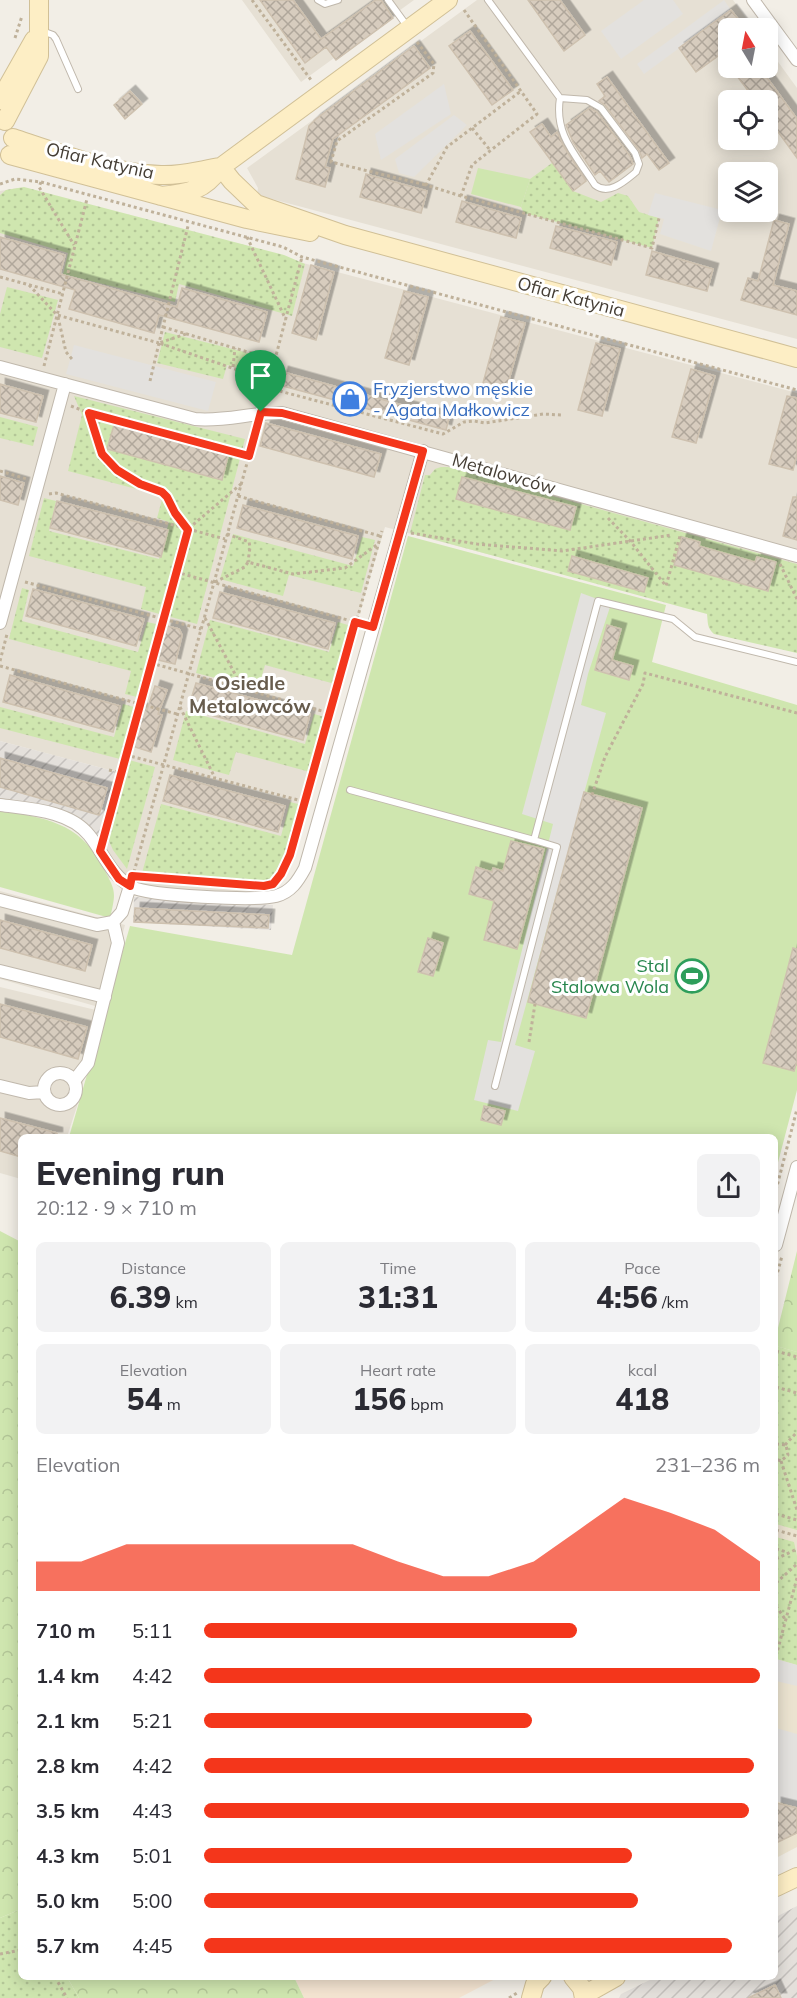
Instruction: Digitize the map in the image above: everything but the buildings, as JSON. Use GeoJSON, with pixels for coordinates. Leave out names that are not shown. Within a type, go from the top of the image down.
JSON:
{"type":"FeatureCollection","features":[{"type":"Feature","properties":{"kind":"street"},"geometry":{"type":"LineString","coordinates":[[8,153],[12,132],[3,119],[39,56],[39,0]]}},
{"type":"Feature","properties":{"kind":"street"},"geometry":{"type":"LineString","coordinates":[[161,196],[185,194],[199,188],[212,179],[221,167],[412,35],[448,0]]}},
{"type":"Feature","properties":{"kind":"street"},"geometry":{"type":"LineString","coordinates":[[753,0],[797,60]]}},
{"type":"Feature","properties":{"kind":"street"},"geometry":{"type":"LineString","coordinates":[[0,100],[39,30]]}},
{"type":"Feature","properties":{"kind":"street","name":"Ofiar Katynia"},"geometry":{"type":"LineString","coordinates":[[8,153],[163,176],[221,167],[256,204],[345,235],[797,358]]}},
{"type":"Feature","properties":{"kind":"street","name":"Ofiar Katynia"},"geometry":{"type":"LineString","coordinates":[[8,153],[247,219],[299,231],[345,235]]}},
{"type":"Feature","properties":{"kind":"street","name":"Metalowców"},"geometry":{"type":"LineString","coordinates":[[0,367],[195,419],[212,421],[261,412],[282,413],[797,556]]}},
{"type":"Feature","properties":{"kind":"street"},"geometry":{"type":"LineString","coordinates":[[5,623],[65,384]]}},
{"type":"Feature","properties":{"kind":"street"},"geometry":{"type":"LineString","coordinates":[[0,805],[42,811],[71,820],[87,833],[119,879],[141,891],[250,899],[277,896],[296,884],[305,868],[423,451]]}},
{"type":"Feature","properties":{"kind":"street"},"geometry":{"type":"LineString","coordinates":[[0,900],[97,925],[113,922],[122,912],[130,886]]}},
{"type":"Feature","properties":{"kind":"street"},"geometry":{"type":"LineString","coordinates":[[74,1081],[88,1063],[105,997],[118,943],[113,922]]}},
{"type":"Feature","properties":{"kind":"street"},"geometry":{"type":"LineString","coordinates":[[0,971],[105,997]]}},
{"type":"Feature","properties":{"kind":"street"},"geometry":{"type":"LineString","coordinates":[[54,1074],[65,1074],[74,1081],[76,1086],[72,1101],[63,1106],[53,1104],[45,1097],[44,1092],[45,1082],[54,1074]]}},
{"type":"Feature","properties":{"kind":"street"},"geometry":{"type":"LineString","coordinates":[[0,1086],[29,1093],[44,1092]]}},
{"type":"Feature","properties":{"kind":"street"},"geometry":{"type":"LineString","coordinates":[[778,1238],[797,1167]]}},
{"type":"Feature","properties":{"kind":"street"},"geometry":{"type":"LineString","coordinates":[[778,1886],[797,1876]]}},
{"type":"Feature","properties":{"kind":"street"},"geometry":{"type":"LineString","coordinates":[[531,1998],[535,1984],[539,1980]]}},
{"type":"Feature","properties":{"kind":"street"},"geometry":{"type":"LineString","coordinates":[[582,1986],[605,1980]]}},
{"type":"Feature","properties":{"kind":"lane"},"geometry":{"type":"LineString","coordinates":[[318,0],[325,4],[338,0]]}},
{"type":"Feature","properties":{"kind":"lane"},"geometry":{"type":"LineString","coordinates":[[387,0],[412,35]]}},
{"type":"Feature","properties":{"kind":"lane"},"geometry":{"type":"LineString","coordinates":[[488,0],[560,98],[558,114],[560,129],[595,185],[599,188],[611,189],[636,172],[639,164],[635,153],[601,108],[587,100],[560,98]]}},
{"type":"Feature","properties":{"kind":"lane"},"geometry":{"type":"LineString","coordinates":[[39,30],[53,35],[56,39],[78,89]]}},
{"type":"Feature","properties":{"kind":"lane"},"geometry":{"type":"LineString","coordinates":[[534,840],[598,601],[673,619],[695,637],[797,662]]}},
{"type":"Feature","properties":{"kind":"lane"},"geometry":{"type":"LineString","coordinates":[[350,790],[557,847],[495,1086]]}},
{"type":"Feature","properties":{"kind":"path"},"geometry":{"type":"LineString","coordinates":[[252,0],[312,81]]}},
{"type":"Feature","properties":{"kind":"path"},"geometry":{"type":"LineString","coordinates":[[461,196],[472,165],[537,114],[464,10]]}},
{"type":"Feature","properties":{"kind":"path"},"geometry":{"type":"LineString","coordinates":[[12,44],[23,12]]}},
{"type":"Feature","properties":{"kind":"path"},"geometry":{"type":"LineString","coordinates":[[412,35],[434,64],[434,73],[337,141],[331,162],[426,185],[652,248],[659,218]]}},
{"type":"Feature","properties":{"kind":"path"},"geometry":{"type":"LineString","coordinates":[[426,185],[447,147],[521,91]]}},
{"type":"Feature","properties":{"kind":"path"},"geometry":{"type":"LineString","coordinates":[[472,128],[490,150]]}},
{"type":"Feature","properties":{"kind":"path"},"geometry":{"type":"LineString","coordinates":[[0,184],[15,179],[41,182],[283,247],[302,257],[797,390]]}},
{"type":"Feature","properties":{"kind":"path"},"geometry":{"type":"LineString","coordinates":[[41,182],[39,187],[75,246]]}},
{"type":"Feature","properties":{"kind":"path"},"geometry":{"type":"LineString","coordinates":[[41,378],[87,199]]}},
{"type":"Feature","properties":{"kind":"path"},"geometry":{"type":"LineString","coordinates":[[150,381],[188,226]]}},
{"type":"Feature","properties":{"kind":"path"},"geometry":{"type":"LineString","coordinates":[[247,237],[286,320]]}},
{"type":"Feature","properties":{"kind":"path"},"geometry":{"type":"LineString","coordinates":[[130,886],[270,381],[302,257]]}},
{"type":"Feature","properties":{"kind":"path"},"geometry":{"type":"LineString","coordinates":[[0,277],[63,294]]}},
{"type":"Feature","properties":{"kind":"path"},"geometry":{"type":"LineString","coordinates":[[29,285],[57,315],[66,352],[72,359]]}},
{"type":"Feature","properties":{"kind":"path"},"geometry":{"type":"LineString","coordinates":[[57,315],[159,343],[270,381]]}},
{"type":"Feature","properties":{"kind":"path"},"geometry":{"type":"LineString","coordinates":[[163,327],[275,360]]}},
{"type":"Feature","properties":{"kind":"path"},"geometry":{"type":"LineString","coordinates":[[159,343],[186,334]]}},
{"type":"Feature","properties":{"kind":"path"},"geometry":{"type":"LineString","coordinates":[[232,368],[235,348]]}},
{"type":"Feature","properties":{"kind":"path"},"geometry":{"type":"LineString","coordinates":[[268,388],[443,434],[464,422],[485,423],[543,414],[561,415]]}},
{"type":"Feature","properties":{"kind":"path"},"geometry":{"type":"LineString","coordinates":[[60,402],[89,413],[249,456]]}},
{"type":"Feature","properties":{"kind":"path"},"geometry":{"type":"LineString","coordinates":[[89,413],[102,454],[117,470],[140,484],[162,492],[188,530]]}},
{"type":"Feature","properties":{"kind":"path"},"geometry":{"type":"LineString","coordinates":[[0,471],[30,480]]}},
{"type":"Feature","properties":{"kind":"path"},"geometry":{"type":"LineString","coordinates":[[100,851],[188,530],[241,484]]}},
{"type":"Feature","properties":{"kind":"path"},"geometry":{"type":"LineString","coordinates":[[43,499],[49,494],[56,493],[188,530],[249,542],[248,561],[245,567],[213,583]]}},
{"type":"Feature","properties":{"kind":"path"},"geometry":{"type":"LineString","coordinates":[[238,496],[380,536]]}},
{"type":"Feature","properties":{"kind":"path"},"geometry":{"type":"LineString","coordinates":[[401,531],[477,544],[562,551],[631,542],[681,534],[666,586],[631,542],[604,513]]}},
{"type":"Feature","properties":{"kind":"path"},"geometry":{"type":"LineString","coordinates":[[273,884],[281,874],[290,855],[382,531]]}},
{"type":"Feature","properties":{"kind":"path"},"geometry":{"type":"LineString","coordinates":[[248,561],[293,574],[345,568],[378,543]]}},
{"type":"Feature","properties":{"kind":"path"},"geometry":{"type":"LineString","coordinates":[[776,560],[781,565],[797,599]]}},
{"type":"Feature","properties":{"kind":"path"},"geometry":{"type":"LineString","coordinates":[[176,572],[373,627]]}},
{"type":"Feature","properties":{"kind":"path"},"geometry":{"type":"LineString","coordinates":[[21,580],[201,629]]}},
{"type":"Feature","properties":{"kind":"path"},"geometry":{"type":"LineString","coordinates":[[204,617],[243,689]]}},
{"type":"Feature","properties":{"kind":"path"},"geometry":{"type":"LineString","coordinates":[[0,661],[5,623]]}},
{"type":"Feature","properties":{"kind":"path"},"geometry":{"type":"LineString","coordinates":[[151,663],[348,718]]}},
{"type":"Feature","properties":{"kind":"path"},"geometry":{"type":"LineString","coordinates":[[0,666],[177,714]]}},
{"type":"Feature","properties":{"kind":"path"},"geometry":{"type":"LineString","coordinates":[[592,795],[605,757],[643,684],[645,673],[797,713]]}},
{"type":"Feature","properties":{"kind":"path"},"geometry":{"type":"LineString","coordinates":[[179,705],[215,778]]}},
{"type":"Feature","properties":{"kind":"path"},"geometry":{"type":"LineString","coordinates":[[126,755],[306,802]]}},
{"type":"Feature","properties":{"kind":"path"},"geometry":{"type":"LineString","coordinates":[[109,770],[121,773]]}},
{"type":"Feature","properties":{"kind":"path"},"geometry":{"type":"LineString","coordinates":[[166,879],[220,883]]}},
{"type":"Feature","properties":{"kind":"path"},"geometry":{"type":"LineString","coordinates":[[529,1042],[535,1004]]}},
{"type":"Feature","properties":{"kind":"path"},"geometry":{"type":"LineString","coordinates":[[778,1182],[797,1109]]}},
{"type":"Feature","properties":{"kind":"path"},"geometry":{"type":"LineString","coordinates":[[778,1351],[797,1356]]}},
{"type":"Feature","properties":{"kind":"path"},"geometry":{"type":"LineString","coordinates":[[778,1388],[797,1393]]}},
{"type":"Feature","properties":{"kind":"path"},"geometry":{"type":"LineString","coordinates":[[785,1445],[797,1432]]}},
{"type":"Feature","properties":{"kind":"path"},"geometry":{"type":"LineString","coordinates":[[778,1443],[785,1445]]}},
{"type":"Feature","properties":{"kind":"path"},"geometry":{"type":"LineString","coordinates":[[781,1461],[788,1455],[785,1445]]}},
{"type":"Feature","properties":{"kind":"path"},"geometry":{"type":"LineString","coordinates":[[781,1461],[797,1510]]}},
{"type":"Feature","properties":{"kind":"path"},"geometry":{"type":"LineString","coordinates":[[778,1515],[797,1520]]}},
{"type":"Feature","properties":{"kind":"path"},"geometry":{"type":"LineString","coordinates":[[778,1531],[797,1536]]}},
{"type":"Feature","properties":{"kind":"path"},"geometry":{"type":"LineString","coordinates":[[778,1558],[797,1549]]}},
{"type":"Feature","properties":{"kind":"path"},"geometry":{"type":"LineString","coordinates":[[778,1550],[789,1553]]}},
{"type":"Feature","properties":{"kind":"path"},"geometry":{"type":"LineString","coordinates":[[778,1581],[797,1564]]}},
{"type":"Feature","properties":{"kind":"path"},"geometry":{"type":"LineString","coordinates":[[778,1649],[797,1578]]}},
{"type":"Feature","properties":{"kind":"path"},"geometry":{"type":"LineString","coordinates":[[778,1609],[786,1620]]}},
{"type":"Feature","properties":{"kind":"path"},"geometry":{"type":"LineString","coordinates":[[0,1954],[18,1951]]}},
{"type":"Feature","properties":{"kind":"path"},"geometry":{"type":"LineString","coordinates":[[57,1980],[67,1998]]}},
{"type":"Feature","properties":{"kind":"shaded area"},"geometry":{"type":"Polygon","coordinates":[[[242,0],[414,0],[301,82],[242,0]]]}},
{"type":"Feature","properties":{"kind":"shaded area"},"geometry":{"type":"Polygon","coordinates":[[[477,0],[733,0],[746,18],[718,18],[718,78],[778,78],[778,62],[797,88],[797,339],[257,195],[258,188],[247,168],[477,0]]]}},
{"type":"Feature","properties":{"kind":"shaded area"},"geometry":{"type":"Polygon","coordinates":[[[644,0],[673,0],[683,14],[621,59],[601,31],[644,0]]]}},
{"type":"Feature","properties":{"kind":"shaded area"},"geometry":{"type":"Polygon","coordinates":[[[724,0],[731,10],[644,74],[637,64],[724,0]]]}},
{"type":"Feature","properties":{"kind":"shaded area"},"geometry":{"type":"Polygon","coordinates":[[[444,84],[451,114],[381,160],[375,134],[444,84]]]}},
{"type":"Feature","properties":{"kind":"shaded area"},"geometry":{"type":"Polygon","coordinates":[[[454,115],[467,125],[414,177],[399,173],[395,159],[454,115]]]}},
{"type":"Feature","properties":{"kind":"shaded area"},"geometry":{"type":"Polygon","coordinates":[[[18,188],[797,393],[797,636],[385,527],[274,900],[130,886],[95,873],[121,773],[0,741],[0,191],[18,188]]]}},
{"type":"Feature","properties":{"kind":"shaded area"},"geometry":{"type":"Polygon","coordinates":[[[655,193],[718,209],[719,222],[711,251],[660,234],[664,219],[648,215],[655,193]]]}},
{"type":"Feature","properties":{"kind":"shaded area"},"geometry":{"type":"Polygon","coordinates":[[[74,345],[216,382],[208,411],[66,374],[74,345]]]}},
{"type":"Feature","properties":{"kind":"shaded area"},"geometry":{"type":"Polygon","coordinates":[[[581,593],[611,604],[588,674],[581,705],[606,713],[515,1045],[535,1051],[518,1111],[474,1100],[488,1040],[501,1042],[553,824],[522,814],[581,593]]]}},
{"type":"Feature","properties":{"kind":"shaded area"},"geometry":{"type":"Polygon","coordinates":[[[0,741],[121,773],[100,851],[71,820],[0,805],[0,741]]]}},
{"type":"Feature","properties":{"kind":"shaded area"},"geometry":{"type":"Polygon","coordinates":[[[0,891],[125,925],[102,1008],[0,979],[0,891]]]}},
{"type":"Feature","properties":{"kind":"shaded area"},"geometry":{"type":"Polygon","coordinates":[[[134,897],[273,905],[271,930],[133,922],[134,897]]]}},
{"type":"Feature","properties":{"kind":"shaded area"},"geometry":{"type":"Polygon","coordinates":[[[0,987],[100,1011],[78,1103],[68,1134],[18,1134],[18,1178],[0,1173],[0,987]]]}},
{"type":"Feature","properties":{"kind":"shaded area"},"geometry":{"type":"Polygon","coordinates":[[[778,1347],[797,1352],[797,1847],[778,1857],[778,1347]]]}},
{"type":"Feature","properties":{"kind":"shaded area"},"geometry":{"type":"Polygon","coordinates":[[[778,1660],[797,1665],[797,1686],[778,1681],[778,1660]]]}},
{"type":"Feature","properties":{"kind":"shaded area"},"geometry":{"type":"Polygon","coordinates":[[[778,1729],[797,1734],[797,1807],[778,1802],[778,1729]]]}},
{"type":"Feature","properties":{"kind":"shaded area"},"geometry":{"type":"Polygon","coordinates":[[[797,1906],[797,1998],[619,1998],[621,1994],[650,1980],[778,1980],[778,1916],[797,1906]]]}},
{"type":"Feature","properties":{"kind":"shaded area"},"geometry":{"type":"Polygon","coordinates":[[[295,1980],[493,1980],[459,1998],[304,1998],[295,1980]]]}},
{"type":"Feature","properties":{"kind":"green space"},"geometry":{"type":"Polygon","coordinates":[[[552,163],[573,191],[601,202],[618,193],[628,196],[639,212],[659,218],[652,248],[524,213],[521,207],[530,179],[552,163]]]}},
{"type":"Feature","properties":{"kind":"green space"},"geometry":{"type":"Polygon","coordinates":[[[478,168],[530,179],[521,207],[471,194],[478,168]]]}},
{"type":"Feature","properties":{"kind":"green space"},"geometry":{"type":"Polygon","coordinates":[[[24,187],[284,255],[305,264],[292,316],[179,284],[175,302],[63,274],[68,253],[0,233],[0,195],[6,190],[24,187]]]}},
{"type":"Feature","properties":{"kind":"green space"},"geometry":{"type":"Polygon","coordinates":[[[7,287],[58,300],[42,358],[0,347],[0,314],[7,287]]]}},
{"type":"Feature","properties":{"kind":"green space"},"geometry":{"type":"Polygon","coordinates":[[[165,332],[252,354],[248,370],[227,365],[223,379],[157,363],[165,332]]]}},
{"type":"Feature","properties":{"kind":"green space"},"geometry":{"type":"Polygon","coordinates":[[[74,396],[245,439],[197,624],[141,609],[146,587],[29,556],[44,498],[56,501],[49,531],[159,559],[169,522],[157,518],[163,496],[68,471],[82,415],[74,396]]]}},
{"type":"Feature","properties":{"kind":"green space"},"geometry":{"type":"Polygon","coordinates":[[[0,417],[38,427],[33,446],[0,438],[0,417]]]}},
{"type":"Feature","properties":{"kind":"green space"},"geometry":{"type":"Polygon","coordinates":[[[448,467],[797,564],[797,653],[714,634],[709,627],[707,614],[410,533],[425,475],[430,475],[435,469],[448,467]]]}},
{"type":"Feature","properties":{"kind":"green space"},"geometry":{"type":"Polygon","coordinates":[[[233,534],[353,566],[362,537],[375,540],[361,593],[289,575],[283,596],[220,579],[233,534]]]}},
{"type":"Feature","properties":{"kind":"green space"},"geometry":{"type":"Polygon","coordinates":[[[408,536],[666,605],[652,662],[797,705],[797,1090],[778,1162],[778,1134],[70,1134],[130,926],[292,955],[408,536]]]}},
{"type":"Feature","properties":{"kind":"green space"},"geometry":{"type":"Polygon","coordinates":[[[22,588],[29,590],[22,621],[138,652],[147,622],[156,624],[137,697],[125,694],[131,671],[9,639],[22,588]]]}},
{"type":"Feature","properties":{"kind":"green space"},"geometry":{"type":"Polygon","coordinates":[[[210,620],[329,652],[338,622],[351,626],[335,684],[265,665],[258,689],[196,673],[210,620]]]}},
{"type":"Feature","properties":{"kind":"green space"},"geometry":{"type":"Polygon","coordinates":[[[123,704],[134,707],[120,759],[0,728],[0,707],[114,737],[123,704]]]}},
{"type":"Feature","properties":{"kind":"green space"},"geometry":{"type":"Polygon","coordinates":[[[186,711],[305,744],[314,714],[325,717],[310,772],[236,752],[229,775],[173,760],[186,711]]]}},
{"type":"Feature","properties":{"kind":"green space"},"geometry":{"type":"Polygon","coordinates":[[[129,760],[155,767],[127,869],[108,839],[129,760]]]}},
{"type":"Feature","properties":{"kind":"green space"},"geometry":{"type":"Polygon","coordinates":[[[290,802],[302,805],[287,855],[271,881],[142,873],[161,804],[281,836],[290,802]]]}},
{"type":"Feature","properties":{"kind":"green space"},"geometry":{"type":"Polygon","coordinates":[[[0,810],[59,824],[83,839],[102,865],[114,890],[110,918],[0,887],[0,810]]]}},
{"type":"Feature","properties":{"kind":"green space"},"geometry":{"type":"Polygon","coordinates":[[[0,1231],[18,1240],[18,1910],[0,1918],[0,1231]]]}},
{"type":"Feature","properties":{"kind":"green space"},"geometry":{"type":"Polygon","coordinates":[[[797,1251],[797,1352],[778,1347],[778,1328],[797,1251]]]}},
{"type":"Feature","properties":{"kind":"green space"},"geometry":{"type":"Polygon","coordinates":[[[778,1347],[797,1352],[797,1530],[778,1525],[778,1347]]]}},
{"type":"Feature","properties":{"kind":"green space"},"geometry":{"type":"Polygon","coordinates":[[[778,1538],[794,1542],[797,1556],[797,1665],[778,1660],[778,1538]]]}},
{"type":"Feature","properties":{"kind":"green space"},"geometry":{"type":"Polygon","coordinates":[[[18,1910],[18,1980],[69,1980],[79,1998],[0,1998],[0,1918],[18,1910]]]}},
{"type":"Feature","properties":{"kind":"green space"},"geometry":{"type":"Polygon","coordinates":[[[69,1980],[295,1980],[304,1998],[79,1998],[69,1980]]]}},
{"type":"Feature","properties":{"kind":"place","name":"Fryzjerstwo męskie - Agata Małkowicz"},"geometry":{"type":"Point","coordinates":[350,399]}},
{"type":"Feature","properties":{"kind":"place","name":"Stal Stalowa Wola"},"geometry":{"type":"Point","coordinates":[692,976]}},
{"type":"Feature","properties":{"kind":"district","name":"Osiedle Metalowców"},"geometry":{"type":"Point","coordinates":[250,694]}},
{"type":"Feature","properties":{"kind":"route"},"geometry":{"type":"LineString","coordinates":[[261,412],[282,413],[423,451],[373,627],[355,622],[308,795],[290,855],[281,874],[273,884],[264,886],[132,876],[130,886],[119,879],[100,851],[188,530],[162,492],[140,484],[117,470],[102,454],[89,413],[249,456],[261,412]]}}]}
